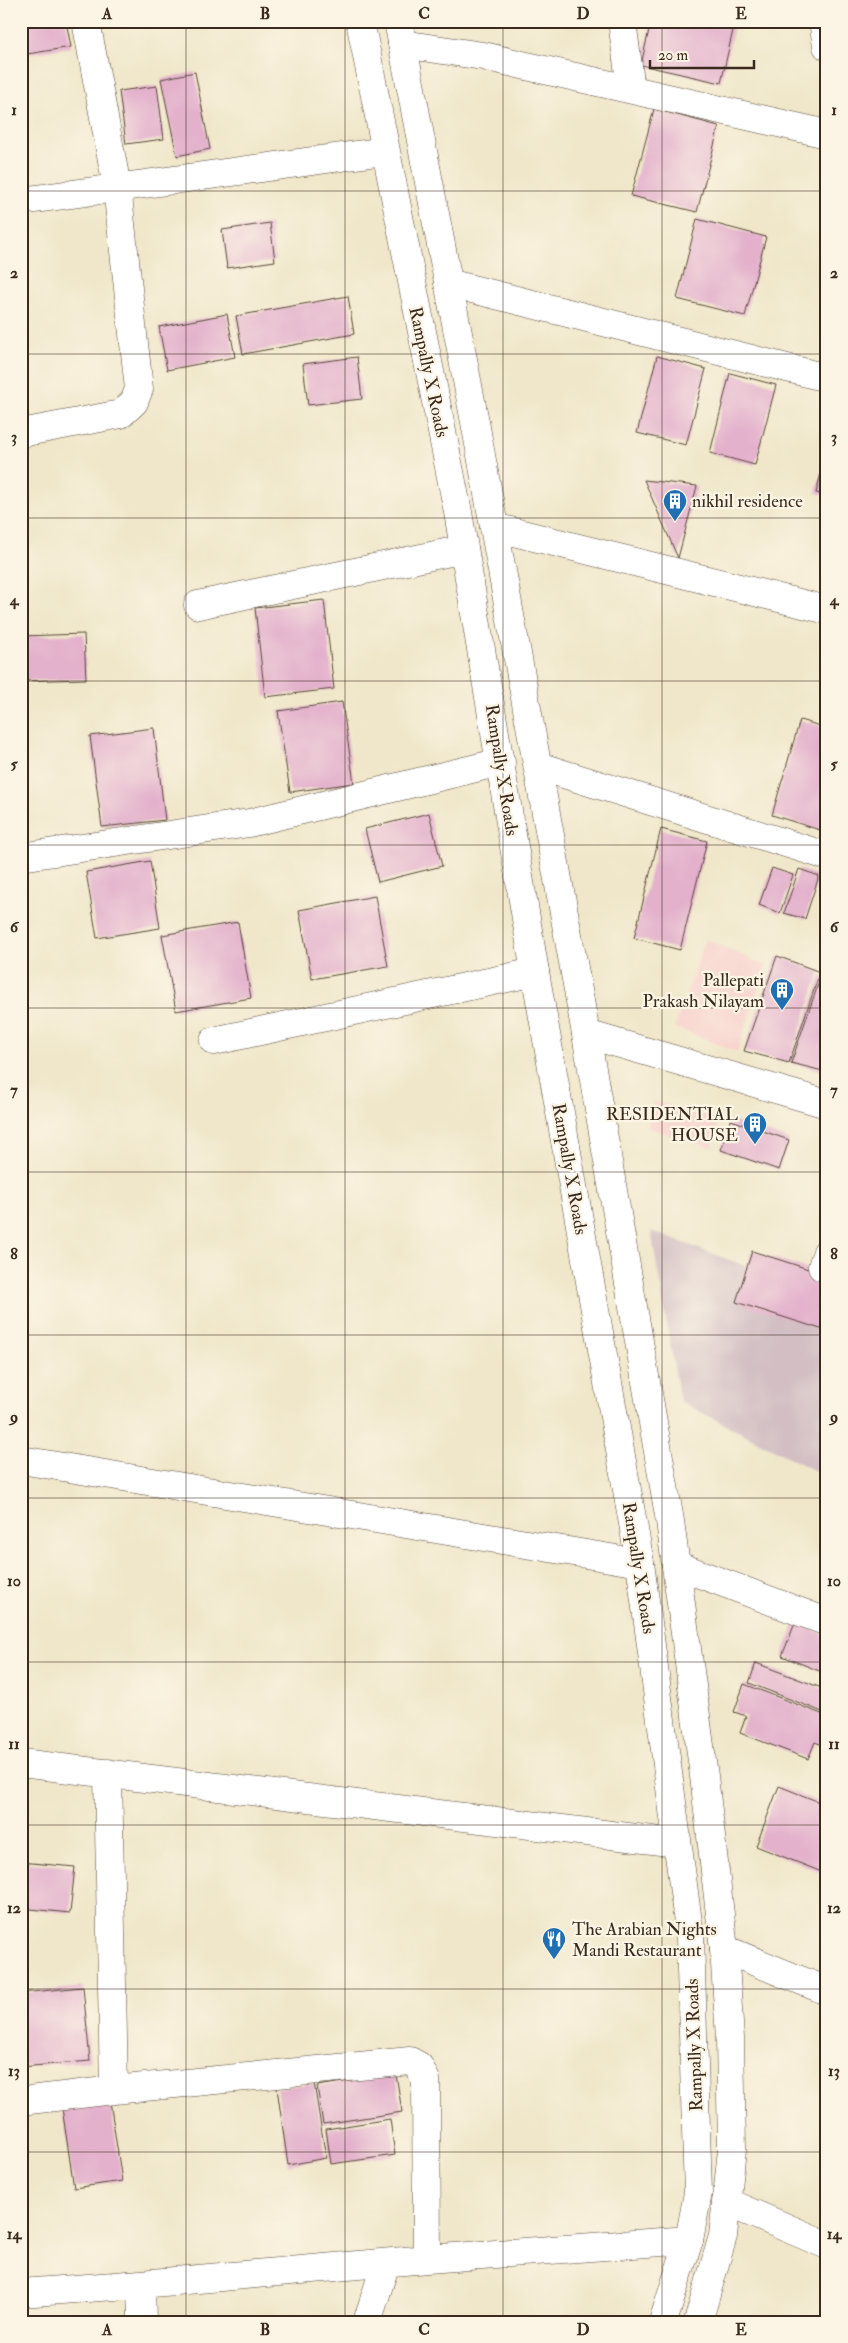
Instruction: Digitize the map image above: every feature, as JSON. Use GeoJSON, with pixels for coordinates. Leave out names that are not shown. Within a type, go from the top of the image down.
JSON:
{"type":"FeatureCollection","features":[{"type":"Feature","properties":{"kind":"street"},"geometry":{"type":"LineString","coordinates":[[21,433],[121,414],[134,402],[139,389],[117,187],[86,21]]}},
{"type":"Feature","properties":{"kind":"street","name":"Rampally X Roads"},"geometry":{"type":"LineString","coordinates":[[360,21],[464,549],[535,972],[640,1563],[678,1843],[690,1937],[698,2193],[689,2240],[663,2322]]}},
{"type":"Feature","properties":{"kind":"street"},"geometry":{"type":"LineString","coordinates":[[622,21],[631,89]]}},
{"type":"Feature","properties":{"kind":"street"},"geometry":{"type":"LineString","coordinates":[[823,21],[827,46]]}},
{"type":"Feature","properties":{"kind":"street"},"geometry":{"type":"LineString","coordinates":[[400,33],[483,56],[827,134]]}},
{"type":"Feature","properties":{"kind":"street","name":"Rampally X Roads"},"geometry":{"type":"LineString","coordinates":[[400,33],[494,527],[586,1034],[676,1565],[706,1786],[724,1949],[730,2038],[732,2149],[723,2236],[698,2322]]}},
{"type":"Feature","properties":{"kind":"street"},"geometry":{"type":"LineString","coordinates":[[21,201],[385,151]]}},
{"type":"Feature","properties":{"kind":"street"},"geometry":{"type":"LineString","coordinates":[[448,283],[827,378]]}},
{"type":"Feature","properties":{"kind":"street"},"geometry":{"type":"LineString","coordinates":[[494,527],[827,610]]}},
{"type":"Feature","properties":{"kind":"street"},"geometry":{"type":"LineString","coordinates":[[198,605],[464,549]]}},
{"type":"Feature","properties":{"kind":"street"},"geometry":{"type":"LineString","coordinates":[[21,856],[249,823],[501,762]]}},
{"type":"Feature","properties":{"kind":"street"},"geometry":{"type":"LineString","coordinates":[[538,766],[827,856]]}},
{"type":"Feature","properties":{"kind":"street"},"geometry":{"type":"LineString","coordinates":[[214,1041],[535,972]]}},
{"type":"Feature","properties":{"kind":"street"},"geometry":{"type":"LineString","coordinates":[[586,1034],[827,1104]]}},
{"type":"Feature","properties":{"kind":"street"},"geometry":{"type":"LineString","coordinates":[[21,1460],[640,1563]]}},
{"type":"Feature","properties":{"kind":"street"},"geometry":{"type":"LineString","coordinates":[[676,1565],[827,1622]]}},
{"type":"Feature","properties":{"kind":"street"},"geometry":{"type":"LineString","coordinates":[[21,1762],[678,1843]]}},
{"type":"Feature","properties":{"kind":"street"},"geometry":{"type":"LineString","coordinates":[[108,1773],[114,2090]]}},
{"type":"Feature","properties":{"kind":"street"},"geometry":{"type":"LineString","coordinates":[[724,1949],[827,1991]]}},
{"type":"Feature","properties":{"kind":"street"},"geometry":{"type":"LineString","coordinates":[[21,2100],[410,2061],[419,2066],[426,2080],[427,2259]]}},
{"type":"Feature","properties":{"kind":"street"},"geometry":{"type":"LineString","coordinates":[[726,2202],[827,2245]]}},
{"type":"Feature","properties":{"kind":"street"},"geometry":{"type":"LineString","coordinates":[[21,2292],[689,2240]]}},
{"type":"Feature","properties":{"kind":"street"},"geometry":{"type":"LineString","coordinates":[[367,2322],[386,2263]]}},
{"type":"Feature","properties":{"kind":"street"},"geometry":{"type":"LineString","coordinates":[[140,2284],[142,2322]]}},
{"type":"Feature","properties":{"kind":"shaded area"},"geometry":{"type":"Polygon","coordinates":[[[706,939],[766,966],[737,1052],[675,1027],[706,939]]]}},
{"type":"Feature","properties":{"kind":"shaded area"},"geometry":{"type":"Polygon","coordinates":[[[653,1101],[718,1119],[713,1148],[648,1128],[653,1101]]]}},
{"type":"Feature","properties":{"kind":"shaded area"},"geometry":{"type":"Polygon","coordinates":[[[651,1231],[827,1296],[827,1477],[680,1401],[651,1231]]]}},
{"type":"Feature","properties":{"kind":"building"},"geometry":{"type":"Polygon","coordinates":[[[21,21],[66,21],[71,47],[21,55],[21,21]]]}},
{"type":"Feature","properties":{"kind":"building"},"geometry":{"type":"Polygon","coordinates":[[[651,21],[735,21],[721,83],[641,65],[651,21]]]}},
{"type":"Feature","properties":{"kind":"building"},"geometry":{"type":"Polygon","coordinates":[[[195,72],[210,149],[177,156],[161,79],[195,72]]]}},
{"type":"Feature","properties":{"kind":"building"},"geometry":{"type":"Polygon","coordinates":[[[157,86],[164,139],[126,144],[119,91],[157,86]]]}},
{"type":"Feature","properties":{"kind":"building"},"geometry":{"type":"Polygon","coordinates":[[[654,109],[719,126],[697,212],[631,196],[654,109]]]}},
{"type":"Feature","properties":{"kind":"building"},"geometry":{"type":"Polygon","coordinates":[[[697,219],[766,237],[745,316],[677,299],[697,219]]]}},
{"type":"Feature","properties":{"kind":"building"},"geometry":{"type":"Polygon","coordinates":[[[270,223],[275,261],[227,268],[222,230],[270,223]]]}},
{"type":"Feature","properties":{"kind":"building"},"geometry":{"type":"Polygon","coordinates":[[[348,296],[354,334],[243,354],[236,316],[348,296]]]}},
{"type":"Feature","properties":{"kind":"building"},"geometry":{"type":"Polygon","coordinates":[[[227,314],[235,357],[167,370],[159,327],[227,314]]]}},
{"type":"Feature","properties":{"kind":"building"},"geometry":{"type":"Polygon","coordinates":[[[657,356],[706,369],[686,445],[637,433],[657,356]]]}},
{"type":"Feature","properties":{"kind":"building"},"geometry":{"type":"Polygon","coordinates":[[[357,357],[362,399],[308,405],[303,364],[357,357]]]}},
{"type":"Feature","properties":{"kind":"building"},"geometry":{"type":"Polygon","coordinates":[[[730,373],[776,385],[755,465],[710,453],[730,373]]]}},
{"type":"Feature","properties":{"kind":"building"},"geometry":{"type":"Polygon","coordinates":[[[827,454],[827,495],[816,493],[827,454]]]}},
{"type":"Feature","properties":{"kind":"building","name":"nikhil residence"},"geometry":{"type":"Polygon","coordinates":[[[644,480],[697,486],[678,558],[644,480]]]}},
{"type":"Feature","properties":{"kind":"building"},"geometry":{"type":"Polygon","coordinates":[[[324,600],[334,689],[265,697],[255,608],[324,600]]]}},
{"type":"Feature","properties":{"kind":"building"},"geometry":{"type":"Polygon","coordinates":[[[84,634],[86,679],[21,681],[21,636],[84,634]]]}},
{"type":"Feature","properties":{"kind":"building"},"geometry":{"type":"Polygon","coordinates":[[[342,702],[354,783],[290,792],[278,711],[342,702]]]}},
{"type":"Feature","properties":{"kind":"building"},"geometry":{"type":"Polygon","coordinates":[[[800,720],[827,728],[827,807],[820,830],[772,815],[800,720]]]}},
{"type":"Feature","properties":{"kind":"building"},"geometry":{"type":"Polygon","coordinates":[[[154,728],[165,820],[102,827],[90,736],[154,728]]]}},
{"type":"Feature","properties":{"kind":"building"},"geometry":{"type":"Polygon","coordinates":[[[429,813],[442,866],[378,882],[365,829],[429,813]]]}},
{"type":"Feature","properties":{"kind":"building"},"geometry":{"type":"Polygon","coordinates":[[[661,829],[707,841],[680,950],[634,938],[661,829]]]}},
{"type":"Feature","properties":{"kind":"building"},"geometry":{"type":"Polygon","coordinates":[[[150,861],[160,928],[97,938],[86,872],[150,861]]]}},
{"type":"Feature","properties":{"kind":"building"},"geometry":{"type":"Polygon","coordinates":[[[772,868],[793,875],[780,913],[759,905],[772,868]]]}},
{"type":"Feature","properties":{"kind":"building"},"geometry":{"type":"Polygon","coordinates":[[[799,869],[819,876],[805,919],[784,913],[799,869]]]}},
{"type":"Feature","properties":{"kind":"building"},"geometry":{"type":"Polygon","coordinates":[[[375,896],[388,966],[312,979],[299,910],[375,896]]]}},
{"type":"Feature","properties":{"kind":"building"},"geometry":{"type":"Polygon","coordinates":[[[238,922],[251,998],[176,1011],[162,935],[238,922]]]}},
{"type":"Feature","properties":{"kind":"building","name":"Pallepati Prakash Nilayam"},"geometry":{"type":"Polygon","coordinates":[[[777,956],[820,972],[789,1063],[744,1051],[777,956]]]}},
{"type":"Feature","properties":{"kind":"building"},"geometry":{"type":"Polygon","coordinates":[[[821,976],[827,977],[827,1072],[791,1063],[821,976]]]}},
{"type":"Feature","properties":{"kind":"building","name":"RESIDENTIAL HOUSE"},"geometry":{"type":"Polygon","coordinates":[[[731,1120],[789,1140],[779,1170],[721,1150],[731,1120]]]}},
{"type":"Feature","properties":{"kind":"building"},"geometry":{"type":"Polygon","coordinates":[[[752,1251],[827,1275],[827,1331],[736,1302],[752,1251]]]}},
{"type":"Feature","properties":{"kind":"building"},"geometry":{"type":"Polygon","coordinates":[[[795,1623],[827,1635],[827,1674],[782,1656],[795,1623]]]}},
{"type":"Feature","properties":{"kind":"building"},"geometry":{"type":"Polygon","coordinates":[[[756,1663],[827,1690],[825,1713],[749,1683],[756,1663]]]}},
{"type":"Feature","properties":{"kind":"building"},"geometry":{"type":"Polygon","coordinates":[[[744,1684],[827,1716],[827,1747],[815,1742],[808,1759],[740,1733],[746,1716],[734,1712],[744,1684]]]}},
{"type":"Feature","properties":{"kind":"building"},"geometry":{"type":"Polygon","coordinates":[[[779,1786],[827,1805],[827,1874],[756,1846],[779,1786]]]}},
{"type":"Feature","properties":{"kind":"building"},"geometry":{"type":"Polygon","coordinates":[[[21,1862],[75,1867],[70,1913],[21,1908],[21,1862]]]}},
{"type":"Feature","properties":{"kind":"building"},"geometry":{"type":"Polygon","coordinates":[[[83,1987],[90,2061],[21,2067],[21,1993],[83,1987]]]}},
{"type":"Feature","properties":{"kind":"building"},"geometry":{"type":"Polygon","coordinates":[[[396,2074],[402,2112],[323,2124],[317,2086],[396,2074]]]}},
{"type":"Feature","properties":{"kind":"building"},"geometry":{"type":"Polygon","coordinates":[[[314,2083],[326,2158],[288,2165],[277,2088],[314,2083]]]}},
{"type":"Feature","properties":{"kind":"building"},"geometry":{"type":"Polygon","coordinates":[[[110,2101],[122,2181],[74,2188],[62,2108],[110,2101]]]}},
{"type":"Feature","properties":{"kind":"building"},"geometry":{"type":"Polygon","coordinates":[[[390,2119],[395,2155],[331,2164],[326,2129],[390,2119]]]}},
{"type":"Feature","properties":{"kind":"place","name":"nikhil residence"},"geometry":{"type":"Point","coordinates":[675,522]}},
{"type":"Feature","properties":{"kind":"place","name":"Pallepati Prakash Nilayam"},"geometry":{"type":"Point","coordinates":[782,1011]}},
{"type":"Feature","properties":{"kind":"place","name":"RESIDENTIAL HOUSE"},"geometry":{"type":"Point","coordinates":[755,1145]}},
{"type":"Feature","properties":{"kind":"place","name":"The Arabian Nights Mandi Restaurant"},"geometry":{"type":"Point","coordinates":[554,1960]}}]}
